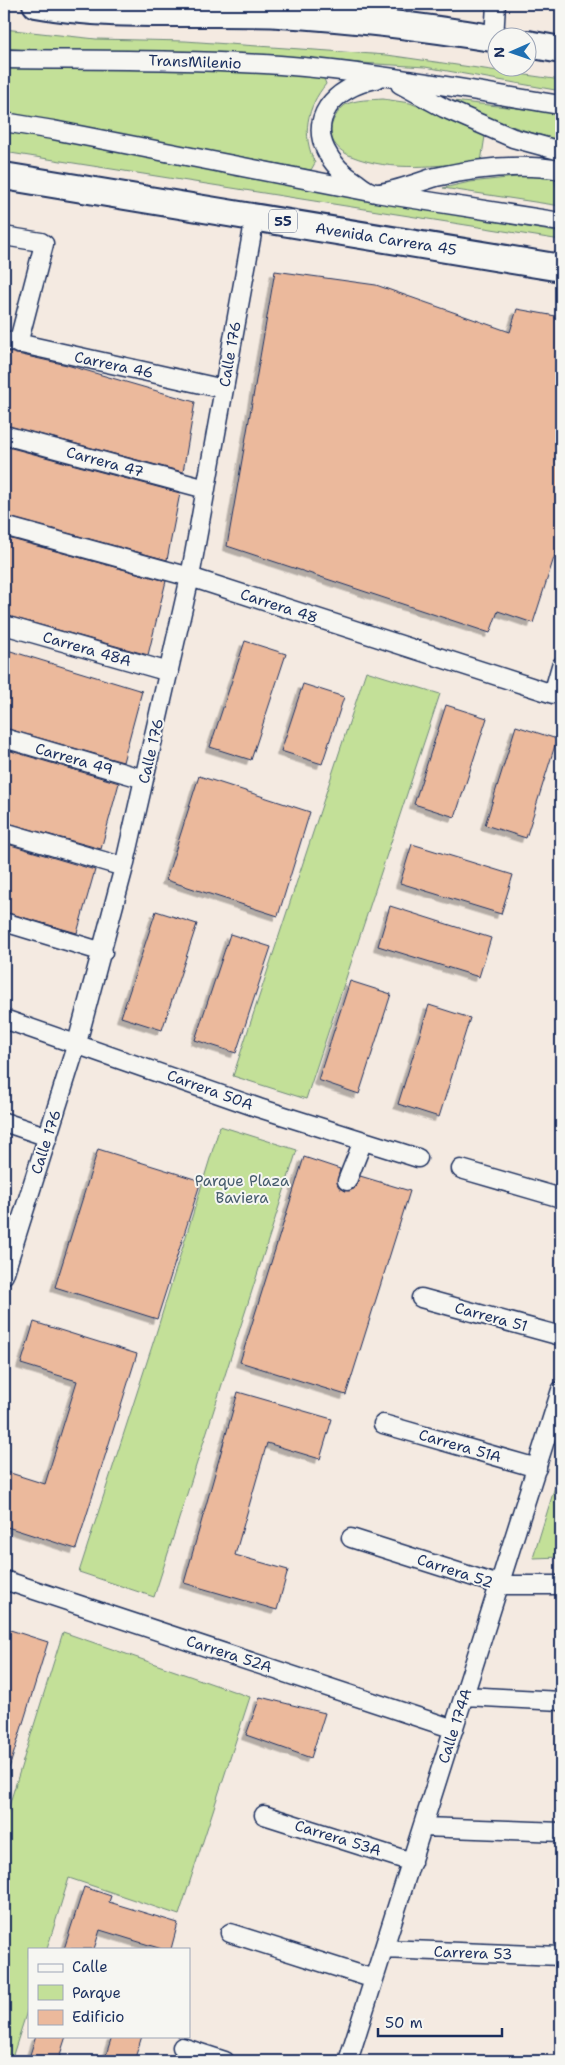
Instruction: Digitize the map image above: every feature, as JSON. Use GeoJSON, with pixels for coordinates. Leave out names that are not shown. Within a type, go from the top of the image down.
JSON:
{"type":"FeatureCollection","features":[{"type":"Feature","properties":{"kind":"highway"},"geometry":{"type":"LineString","coordinates":[[36,4],[70,9],[114,12],[278,14],[374,21],[488,38]]}},
{"type":"Feature","properties":{"kind":"highway"},"geometry":{"type":"LineString","coordinates":[[538,46],[561,50]]}},
{"type":"Feature","properties":{"kind":"highway","name":"Avenida Carrera 45"},"geometry":{"type":"LineString","coordinates":[[4,176],[561,268]]}},
{"type":"Feature","properties":{"kind":"street"},"geometry":{"type":"LineString","coordinates":[[496,4],[496,28]]}},
{"type":"Feature","properties":{"kind":"street","name":"TransMilenio"},"geometry":{"type":"LineString","coordinates":[[4,59],[180,61],[281,65],[386,77],[561,105]]}},
{"type":"Feature","properties":{"kind":"street","name":"TransMilenio"},"geometry":{"type":"LineString","coordinates":[[561,151],[504,134],[444,108],[386,77],[359,84],[344,91],[328,107],[320,127],[324,148],[333,163],[354,182],[376,193],[436,178],[481,170],[507,167],[544,167],[561,170]]}},
{"type":"Feature","properties":{"kind":"street","name":"TransMilenio"},"geometry":{"type":"LineString","coordinates":[[4,122],[96,138],[376,193],[561,222]]}},
{"type":"Feature","properties":{"kind":"street","name":"Calle 176"},"geometry":{"type":"LineString","coordinates":[[4,1275],[12,1224],[48,1137],[103,952],[124,867],[190,577],[255,217]]}},
{"type":"Feature","properties":{"kind":"street"},"geometry":{"type":"LineString","coordinates":[[4,236],[41,242],[44,247],[11,342]]}},
{"type":"Feature","properties":{"kind":"street","name":"Carrera 46"},"geometry":{"type":"LineString","coordinates":[[11,342],[224,389]]}},
{"type":"Feature","properties":{"kind":"street","name":"Carrera 47"},"geometry":{"type":"LineString","coordinates":[[4,434],[206,489]]}},
{"type":"Feature","properties":{"kind":"street","name":"Carrera 48"},"geometry":{"type":"LineString","coordinates":[[4,526],[190,577],[553,694],[561,666]]}},
{"type":"Feature","properties":{"kind":"street","name":"Carrera 48A"},"geometry":{"type":"LineString","coordinates":[[4,625],[169,672]]}},
{"type":"Feature","properties":{"kind":"street","name":"Carrera 49"},"geometry":{"type":"LineString","coordinates":[[4,738],[144,779]]}},
{"type":"Feature","properties":{"kind":"street"},"geometry":{"type":"LineString","coordinates":[[4,832],[124,867]]}},
{"type":"Feature","properties":{"kind":"street"},"geometry":{"type":"LineString","coordinates":[[4,922],[103,952]]}},
{"type":"Feature","properties":{"kind":"street","name":"Carrera 50A"},"geometry":{"type":"LineString","coordinates":[[4,1019],[77,1043],[206,1090],[418,1158]]}},
{"type":"Feature","properties":{"kind":"street"},"geometry":{"type":"LineString","coordinates":[[4,1122],[48,1137]]}},
{"type":"Feature","properties":{"kind":"street"},"geometry":{"type":"LineString","coordinates":[[347,1181],[362,1141]]}},
{"type":"Feature","properties":{"kind":"street"},"geometry":{"type":"LineString","coordinates":[[461,1169],[561,1198]]}},
{"type":"Feature","properties":{"kind":"street","name":"Carrera 51"},"geometry":{"type":"LineString","coordinates":[[421,1298],[561,1336]]}},
{"type":"Feature","properties":{"kind":"street","name":"Calle 174A"},"geometry":{"type":"LineString","coordinates":[[348,2061],[561,1390]]}},
{"type":"Feature","properties":{"kind":"street","name":"Carrera 51A"},"geometry":{"type":"LineString","coordinates":[[383,1424],[537,1468]]}},
{"type":"Feature","properties":{"kind":"street","name":"Carrera 52"},"geometry":{"type":"LineString","coordinates":[[351,1538],[499,1585],[561,1586]]}},
{"type":"Feature","properties":{"kind":"street","name":"Carrera 52A"},"geometry":{"type":"LineString","coordinates":[[4,1580],[454,1729]]}},
{"type":"Feature","properties":{"kind":"street"},"geometry":{"type":"LineString","coordinates":[[465,1696],[561,1701]]}},
{"type":"Feature","properties":{"kind":"street","name":"Carrera 53A"},"geometry":{"type":"LineString","coordinates":[[264,1815],[412,1862]]}},
{"type":"Feature","properties":{"kind":"street"},"geometry":{"type":"LineString","coordinates":[[423,1826],[561,1832]]}},
{"type":"Feature","properties":{"kind":"street"},"geometry":{"type":"LineString","coordinates":[[230,1933],[374,1979]]}},
{"type":"Feature","properties":{"kind":"street","name":"Carrera 53"},"geometry":{"type":"LineString","coordinates":[[384,1949],[561,1956]]}},
{"type":"Feature","properties":{"kind":"street"},"geometry":{"type":"LineString","coordinates":[[182,2047],[225,2061]]}},
{"type":"Feature","properties":{"kind":"green space"},"geometry":{"type":"Polygon","coordinates":[[[4,29],[96,39],[185,41],[387,55],[488,70],[488,78],[538,77],[561,80],[561,91],[425,67],[218,54],[4,48],[4,29]]]}},
{"type":"Feature","properties":{"kind":"green space"},"geometry":{"type":"Polygon","coordinates":[[[4,66],[112,66],[323,76],[326,84],[310,111],[307,131],[308,142],[315,163],[311,170],[4,112],[4,66]]]}},
{"type":"Feature","properties":{"kind":"green space"},"geometry":{"type":"Polygon","coordinates":[[[383,99],[410,103],[485,136],[481,162],[415,167],[383,165],[345,153],[336,145],[331,135],[332,123],[335,117],[345,105],[364,100],[383,99]]]}},
{"type":"Feature","properties":{"kind":"green space"},"geometry":{"type":"Polygon","coordinates":[[[453,101],[561,113],[561,135],[559,140],[532,133],[453,101]]]}},
{"type":"Feature","properties":{"kind":"green space"},"geometry":{"type":"Polygon","coordinates":[[[4,128],[239,174],[561,233],[561,240],[4,152],[4,128]]]}},
{"type":"Feature","properties":{"kind":"green space"},"geometry":{"type":"Polygon","coordinates":[[[526,176],[554,176],[561,206],[443,188],[470,182],[526,176]]]}},
{"type":"Feature","properties":{"kind":"green space"},"geometry":{"type":"Polygon","coordinates":[[[366,671],[440,694],[306,1099],[233,1076],[366,671]]]}},
{"type":"Feature","properties":{"kind":"green space","name":"Parque Plaza Baviera"},"geometry":{"type":"Polygon","coordinates":[[[220,1126],[297,1150],[154,1597],[79,1572],[154,1340],[220,1126]]]}},
{"type":"Feature","properties":{"kind":"green space"},"geometry":{"type":"Polygon","coordinates":[[[561,1467],[561,1557],[533,1558],[561,1467]]]}},
{"type":"Feature","properties":{"kind":"green space"},"geometry":{"type":"Polygon","coordinates":[[[63,1632],[250,1697],[179,1915],[69,1878],[47,1948],[28,1948],[28,2008],[11,2061],[4,2061],[4,1822],[63,1632]]]}},
{"type":"Feature","properties":{"kind":"building"},"geometry":{"type":"Polygon","coordinates":[[[275,271],[376,285],[510,332],[517,309],[561,317],[561,536],[533,623],[498,611],[490,633],[227,546],[275,271]]]}},
{"type":"Feature","properties":{"kind":"building"},"geometry":{"type":"Polygon","coordinates":[[[4,351],[67,365],[195,402],[183,472],[4,425],[4,351]]]}},
{"type":"Feature","properties":{"kind":"building"},"geometry":{"type":"Polygon","coordinates":[[[4,446],[180,493],[167,560],[4,516],[4,446]]]}},
{"type":"Feature","properties":{"kind":"building"},"geometry":{"type":"Polygon","coordinates":[[[4,537],[166,581],[148,655],[4,615],[4,537]]]}},
{"type":"Feature","properties":{"kind":"building"},"geometry":{"type":"Polygon","coordinates":[[[245,641],[286,654],[251,760],[210,747],[245,641]]]}},
{"type":"Feature","properties":{"kind":"building"},"geometry":{"type":"Polygon","coordinates":[[[4,649],[142,691],[123,762],[4,728],[4,649]]]}},
{"type":"Feature","properties":{"kind":"building"},"geometry":{"type":"Polygon","coordinates":[[[303,684],[344,697],[322,764],[281,751],[303,684]]]}},
{"type":"Feature","properties":{"kind":"building"},"geometry":{"type":"Polygon","coordinates":[[[446,705],[487,718],[455,817],[414,804],[446,705]]]}},
{"type":"Feature","properties":{"kind":"building"},"geometry":{"type":"Polygon","coordinates":[[[516,726],[557,739],[526,838],[485,825],[516,726]]]}},
{"type":"Feature","properties":{"kind":"building"},"geometry":{"type":"Polygon","coordinates":[[[4,749],[119,783],[101,849],[4,822],[4,749]]]}},
{"type":"Feature","properties":{"kind":"building"},"geometry":{"type":"Polygon","coordinates":[[[199,776],[310,812],[278,916],[166,880],[199,776]]]}},
{"type":"Feature","properties":{"kind":"building"},"geometry":{"type":"Polygon","coordinates":[[[4,843],[95,870],[77,933],[4,912],[4,843]]]}},
{"type":"Feature","properties":{"kind":"building"},"geometry":{"type":"Polygon","coordinates":[[[412,844],[513,875],[501,914],[400,883],[412,844]]]}},
{"type":"Feature","properties":{"kind":"building"},"geometry":{"type":"Polygon","coordinates":[[[390,906],[491,938],[479,977],[378,946],[390,906]]]}},
{"type":"Feature","properties":{"kind":"building"},"geometry":{"type":"Polygon","coordinates":[[[156,911],[197,924],[162,1030],[121,1017],[156,911]]]}},
{"type":"Feature","properties":{"kind":"building"},"geometry":{"type":"Polygon","coordinates":[[[230,934],[271,947],[236,1053],[195,1040],[230,934]]]}},
{"type":"Feature","properties":{"kind":"building"},"geometry":{"type":"Polygon","coordinates":[[[350,981],[391,994],[359,1094],[318,1080],[350,981]]]}},
{"type":"Feature","properties":{"kind":"building"},"geometry":{"type":"Polygon","coordinates":[[[429,1005],[470,1018],[439,1117],[398,1104],[429,1005]]]}},
{"type":"Feature","properties":{"kind":"building"},"geometry":{"type":"Polygon","coordinates":[[[98,1149],[201,1181],[157,1319],[55,1287],[98,1149]]]}},
{"type":"Feature","properties":{"kind":"building"},"geometry":{"type":"Polygon","coordinates":[[[304,1157],[340,1169],[337,1183],[344,1191],[354,1189],[360,1176],[410,1191],[346,1395],[240,1362],[304,1157]]]}},
{"type":"Feature","properties":{"kind":"building"},"geometry":{"type":"Polygon","coordinates":[[[34,1322],[137,1354],[76,1549],[4,1526],[4,1471],[45,1484],[77,1381],[21,1364],[34,1322]]]}},
{"type":"Feature","properties":{"kind":"building"},"geometry":{"type":"Polygon","coordinates":[[[238,1392],[332,1419],[320,1459],[267,1443],[235,1555],[288,1570],[277,1610],[184,1583],[238,1392]]]}},
{"type":"Feature","properties":{"kind":"building"},"geometry":{"type":"Polygon","coordinates":[[[4,1628],[48,1642],[7,1775],[4,1774],[4,1628]]]}},
{"type":"Feature","properties":{"kind":"building"},"geometry":{"type":"Polygon","coordinates":[[[260,1697],[325,1713],[311,1758],[246,1735],[260,1697]]]}},
{"type":"Feature","properties":{"kind":"building"},"geometry":{"type":"Polygon","coordinates":[[[84,1887],[111,1896],[109,1902],[178,1923],[171,1948],[159,1948],[100,1930],[94,1948],[64,1948],[84,1887]]]}},
{"type":"Feature","properties":{"kind":"building"},"geometry":{"type":"Polygon","coordinates":[[[35,2038],[65,2038],[58,2061],[28,2061],[35,2038]]]}},
{"type":"Feature","properties":{"kind":"building"},"geometry":{"type":"Polygon","coordinates":[[[111,2038],[141,2038],[134,2061],[104,2061],[111,2038]]]}}]}
